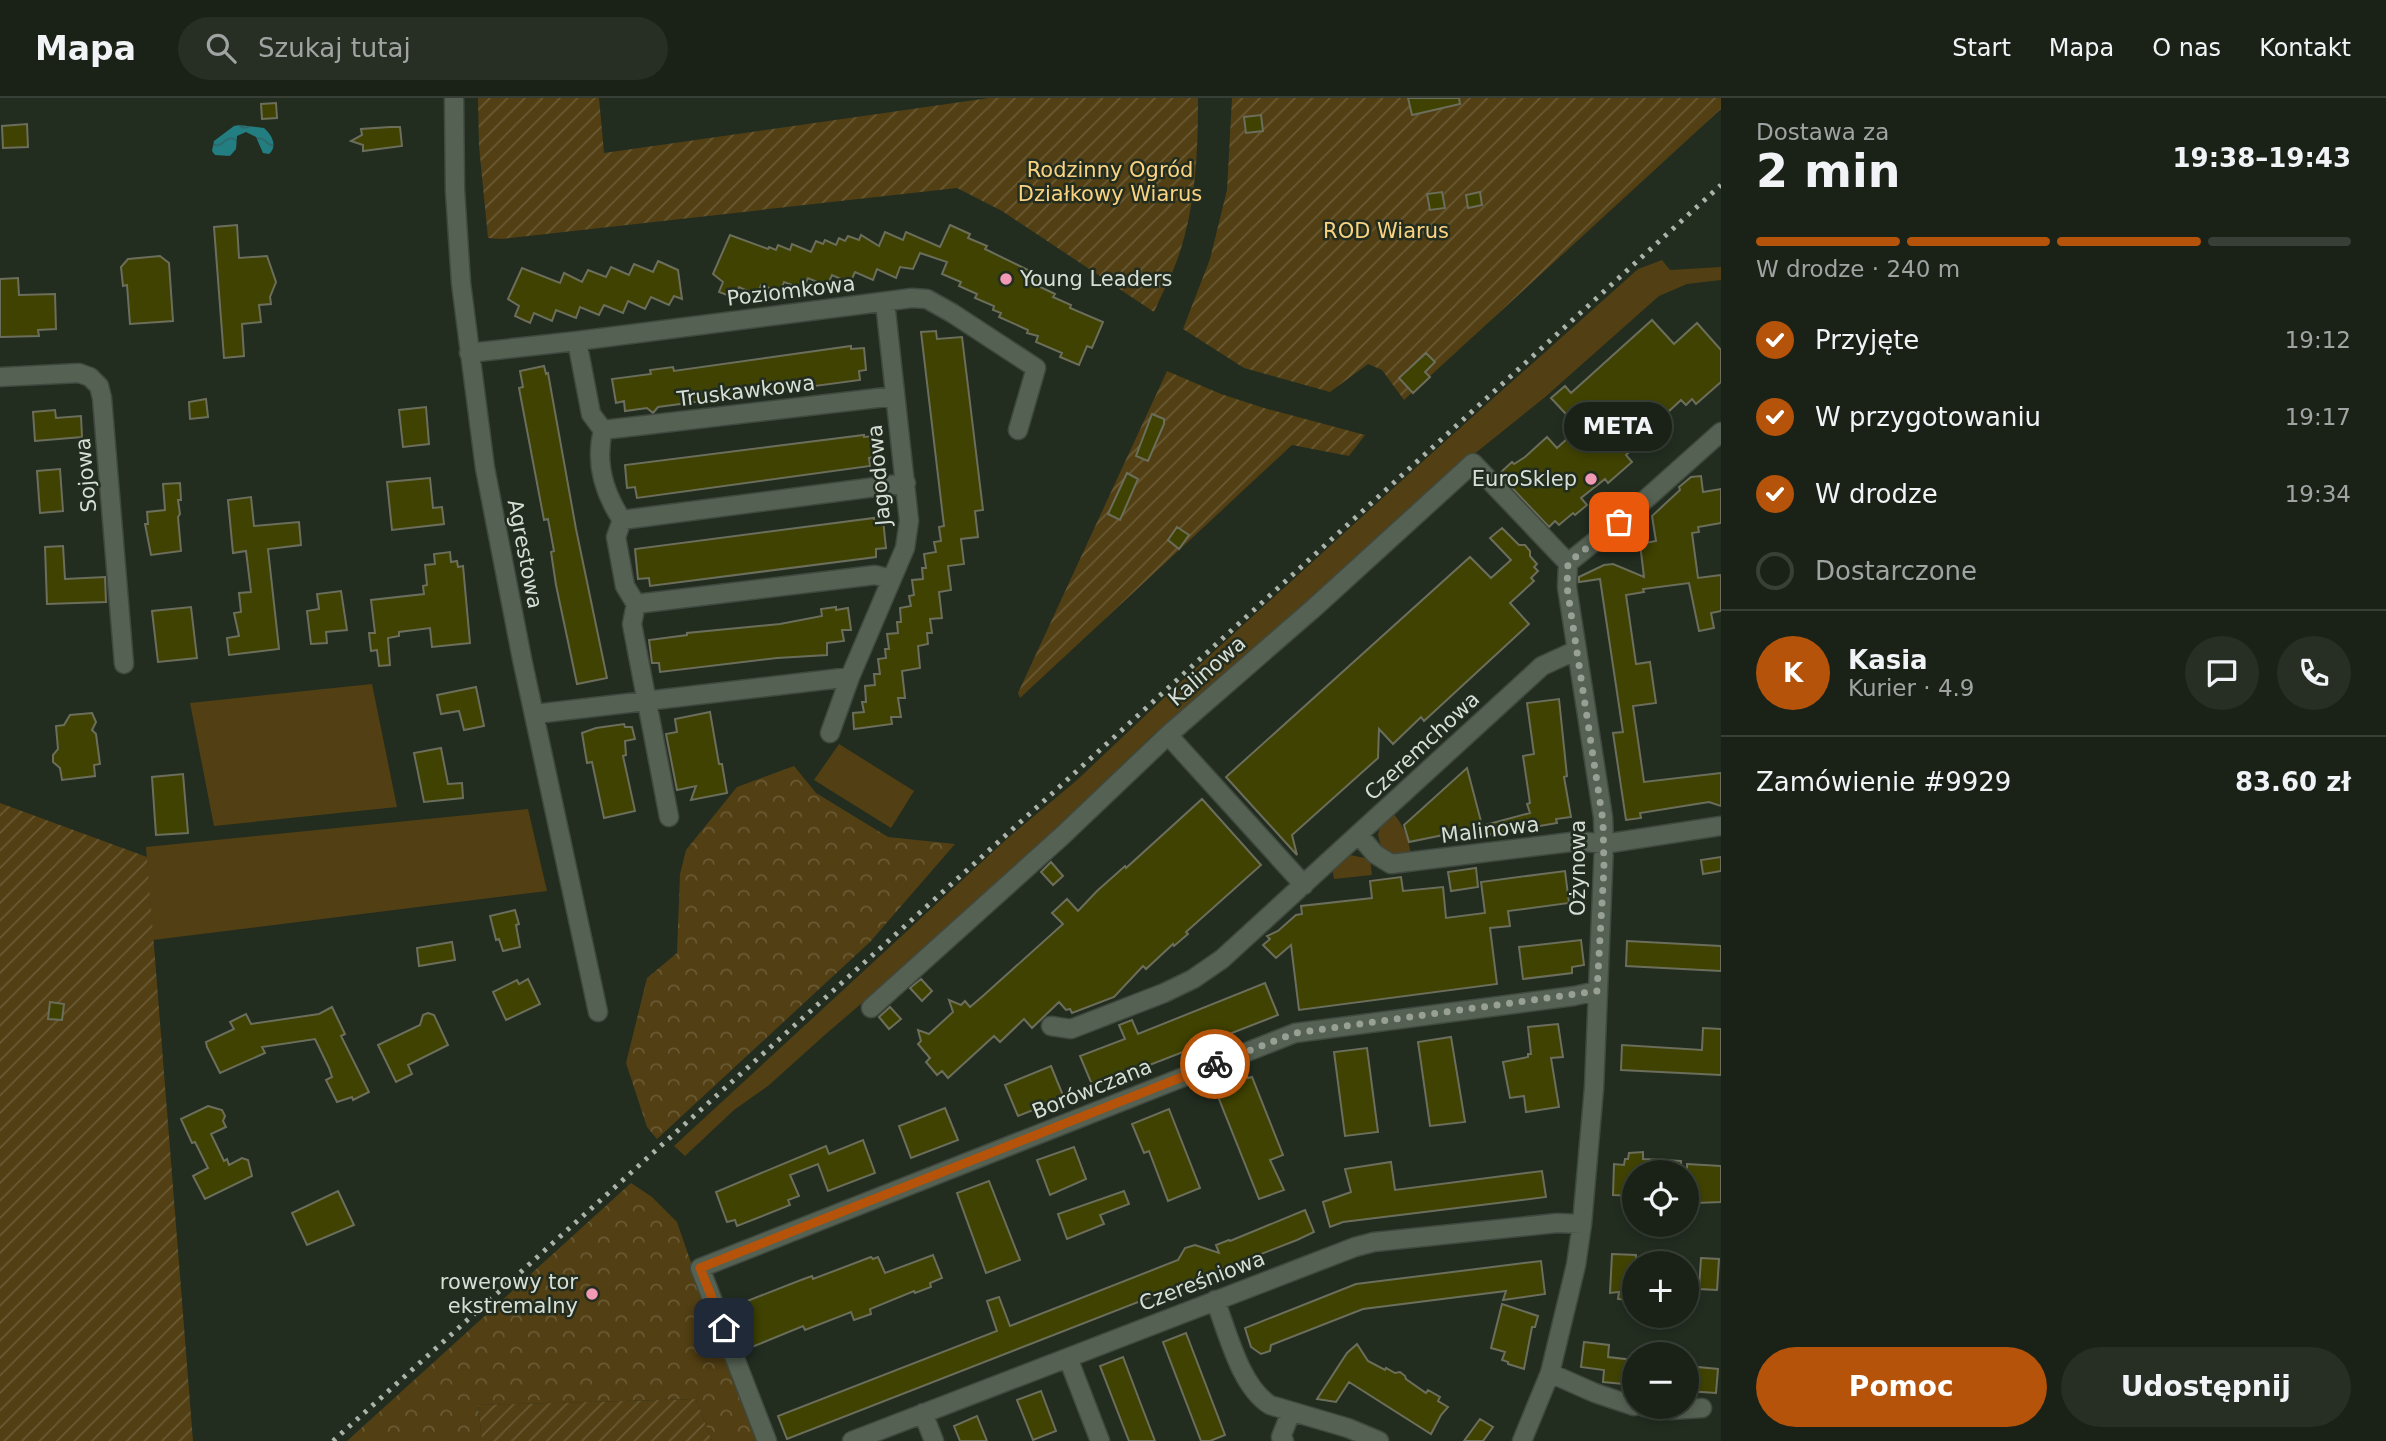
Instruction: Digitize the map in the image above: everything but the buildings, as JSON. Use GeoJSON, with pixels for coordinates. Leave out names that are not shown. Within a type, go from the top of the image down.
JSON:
{"type":"FeatureCollection","features":[{"type":"Feature","properties":{"kind":"street","name":"Agrestowa"},"geometry":{"type":"LineString","coordinates":[[454,98],[455,190],[461,283],[468,353],[487,476],[598,1012]]}},
{"type":"Feature","properties":{"kind":"street","name":"Poziomkowa"},"geometry":{"type":"LineString","coordinates":[[468,353],[912,298],[927,299],[1036,368],[1018,430]]}},
{"type":"Feature","properties":{"kind":"street","name":"Jagodowa"},"geometry":{"type":"LineString","coordinates":[[830,733],[850,677],[905,548],[909,521],[885,302]]}},
{"type":"Feature","properties":{"kind":"street"},"geometry":{"type":"LineString","coordinates":[[577,341],[591,414],[603,430],[598,450],[608,500],[622,520]]}},
{"type":"Feature","properties":{"kind":"street","name":"Sojowa"},"geometry":{"type":"LineString","coordinates":[[0,377],[79,373],[90,377],[99,386],[106,440],[124,664]]}},
{"type":"Feature","properties":{"kind":"street","name":"Truskawkowa"},"geometry":{"type":"LineString","coordinates":[[603,430],[895,396]]}},
{"type":"Feature","properties":{"kind":"street"},"geometry":{"type":"LineString","coordinates":[[1568,563],[1636,508],[1721,432]]}},
{"type":"Feature","properties":{"kind":"street","name":"Kalinowa"},"geometry":{"type":"LineString","coordinates":[[871,1008],[1062,836],[1168,735],[1315,607],[1473,463],[1568,563]]}},
{"type":"Feature","properties":{"kind":"street"},"geometry":{"type":"LineString","coordinates":[[622,520],[905,483]]}},
{"type":"Feature","properties":{"kind":"street"},"geometry":{"type":"LineString","coordinates":[[622,520],[616,537],[625,586],[636,604],[632,624],[669,817]]}},
{"type":"Feature","properties":{"kind":"street","name":"Ożynowa"},"geometry":{"type":"LineString","coordinates":[[1522,1441],[1550,1373],[1576,1265],[1590,1150],[1603,817],[1567,587],[1568,563]]}},
{"type":"Feature","properties":{"kind":"street"},"geometry":{"type":"LineString","coordinates":[[636,604],[875,575],[891,579]]}},
{"type":"Feature","properties":{"kind":"street","name":"Czeremchowa"},"geometry":{"type":"LineString","coordinates":[[1051,1026],[1071,1029],[1164,993],[1193,979],[1222,959],[1542,666],[1577,650]]}},
{"type":"Feature","properties":{"kind":"street"},"geometry":{"type":"LineString","coordinates":[[535,714],[850,677]]}},
{"type":"Feature","properties":{"kind":"street"},"geometry":{"type":"LineString","coordinates":[[1168,735],[1304,885]]}},
{"type":"Feature","properties":{"kind":"street","name":"Malinowa"},"geometry":{"type":"LineString","coordinates":[[1359,835],[1375,854],[1391,864],[1578,841],[1604,844],[1721,826]]}},
{"type":"Feature","properties":{"kind":"street","name":"Borówczana"},"geometry":{"type":"LineString","coordinates":[[767,1441],[700,1268],[1295,1033],[1597,991]]}},
{"type":"Feature","properties":{"kind":"street","name":"Czereśniowa"},"geometry":{"type":"LineString","coordinates":[[852,1441],[1335,1253],[1374,1242],[1557,1223],[1582,1224]]}},
{"type":"Feature","properties":{"kind":"street"},"geometry":{"type":"LineString","coordinates":[[1214,1300],[1240,1366],[1261,1399],[1270,1405],[1348,1428],[1379,1441]]}},
{"type":"Feature","properties":{"kind":"street"},"geometry":{"type":"LineString","coordinates":[[1068,1358],[1100,1441]]}},
{"type":"Feature","properties":{"kind":"street"},"geometry":{"type":"LineString","coordinates":[[1550,1373],[1622,1402]]}},
{"type":"Feature","properties":{"kind":"street"},"geometry":{"type":"LineString","coordinates":[[1284,1441],[1281,1437],[1291,1412]]}},
{"type":"Feature","properties":{"kind":"street"},"geometry":{"type":"LineString","coordinates":[[923,1413],[934,1441]]}},
{"type":"Feature","properties":{"kind":"green space","name":"Rodzinny Ogród Działkowy Wiarus"},"geometry":{"type":"Polygon","coordinates":[[[478,98],[599,98],[604,153],[989,98],[1198,98],[1192,202],[1183,243],[1154,312],[1002,211],[957,188],[502,239],[488,238],[479,146],[478,98]]]}},
{"type":"Feature","properties":{"kind":"green space","name":"ROD Wiarus"},"geometry":{"type":"Polygon","coordinates":[[[1232,98],[1721,98],[1721,109],[1404,400],[1382,370],[1368,364],[1330,392],[1244,368],[1183,329],[1210,259],[1227,190],[1232,98]]]}},
{"type":"Feature","properties":{"kind":"green space"},"geometry":{"type":"Polygon","coordinates":[[[1662,260],[1670,270],[1721,267],[1721,280],[1687,284],[1659,296],[1544,398],[1455,467],[1217,683],[1153,735],[972,909],[768,1086],[734,1110],[685,1156],[674,1146],[1431,454],[1638,269],[1662,260]]]}},
{"type":"Feature","properties":{"kind":"green space"},"geometry":{"type":"Polygon","coordinates":[[[1167,371],[1221,394],[1264,408],[1365,435],[1349,456],[1292,445],[1020,698],[1018,693],[1167,371]]]}},
{"type":"Feature","properties":{"kind":"green space"},"geometry":{"type":"Polygon","coordinates":[[[372,684],[397,807],[214,826],[190,703],[372,684]]]}},
{"type":"Feature","properties":{"kind":"green space"},"geometry":{"type":"Polygon","coordinates":[[[839,744],[914,791],[891,828],[814,780],[839,744]]]}},
{"type":"Feature","properties":{"kind":"green space"},"geometry":{"type":"Polygon","coordinates":[[[794,766],[816,793],[888,837],[955,844],[870,942],[657,1139],[647,1127],[626,1063],[647,978],[677,953],[680,874],[686,850],[737,787],[794,766]]]}},
{"type":"Feature","properties":{"kind":"green space"},"geometry":{"type":"Polygon","coordinates":[[[0,803],[147,857],[193,1441],[0,1441],[0,803]]]}},
{"type":"Feature","properties":{"kind":"green space"},"geometry":{"type":"Polygon","coordinates":[[[528,809],[547,891],[153,940],[146,847],[528,809]]]}},
{"type":"Feature","properties":{"kind":"green space"},"geometry":{"type":"Polygon","coordinates":[[[1393,813],[1405,833],[1411,856],[1395,857],[1381,846],[1378,835],[1380,826],[1393,813]]]}},
{"type":"Feature","properties":{"kind":"green space"},"geometry":{"type":"Polygon","coordinates":[[[1350,855],[1370,859],[1372,875],[1334,879],[1332,868],[1340,858],[1350,855]]]}},
{"type":"Feature","properties":{"kind":"green space"},"geometry":{"type":"Polygon","coordinates":[[[631,1183],[652,1197],[677,1222],[733,1369],[757,1441],[712,1441],[696,1399],[478,1405],[482,1441],[347,1441],[631,1183]]]}},
{"type":"Feature","properties":{"kind":"green space"},"geometry":{"type":"Polygon","coordinates":[[[696,1399],[712,1441],[482,1441],[478,1405],[696,1399]]]}},
{"type":"Feature","properties":{"kind":"water"},"geometry":{"type":"Polygon","coordinates":[[[239,125],[264,128],[273,141],[272,151],[269,154],[263,153],[256,137],[246,132],[237,136],[236,149],[230,156],[215,155],[212,151],[214,141],[239,125]]]}},
{"type":"Feature","properties":{"kind":"railway"},"geometry":{"type":"LineString","coordinates":[[333,1441],[1056,790],[1721,185]]}},
{"type":"Feature","properties":{"kind":"way so far"},"geometry":{"type":"LineString","coordinates":[[1215,1064],[1295,1033],[1597,991],[1604,868],[1603,821],[1567,587],[1568,563],[1619,522]]}},
{"type":"Feature","properties":{"kind":"place","name":"Young Leaders"},"geometry":{"type":"Point","coordinates":[1006,279]}},
{"type":"Feature","properties":{"kind":"place","name":"EuroSklep"},"geometry":{"type":"Point","coordinates":[1591,479]}},
{"type":"Feature","properties":{"kind":"place","name":"META"},"geometry":{"type":"Point","coordinates":[1619,522]}},
{"type":"Feature","properties":{"kind":"place","name":"rowerowy tor ekstremalny"},"geometry":{"type":"Point","coordinates":[592,1294]}},
{"type":"Feature","properties":{"kind":"route"},"geometry":{"type":"LineString","coordinates":[[724,1328],[700,1268],[1215,1064]]}}]}
